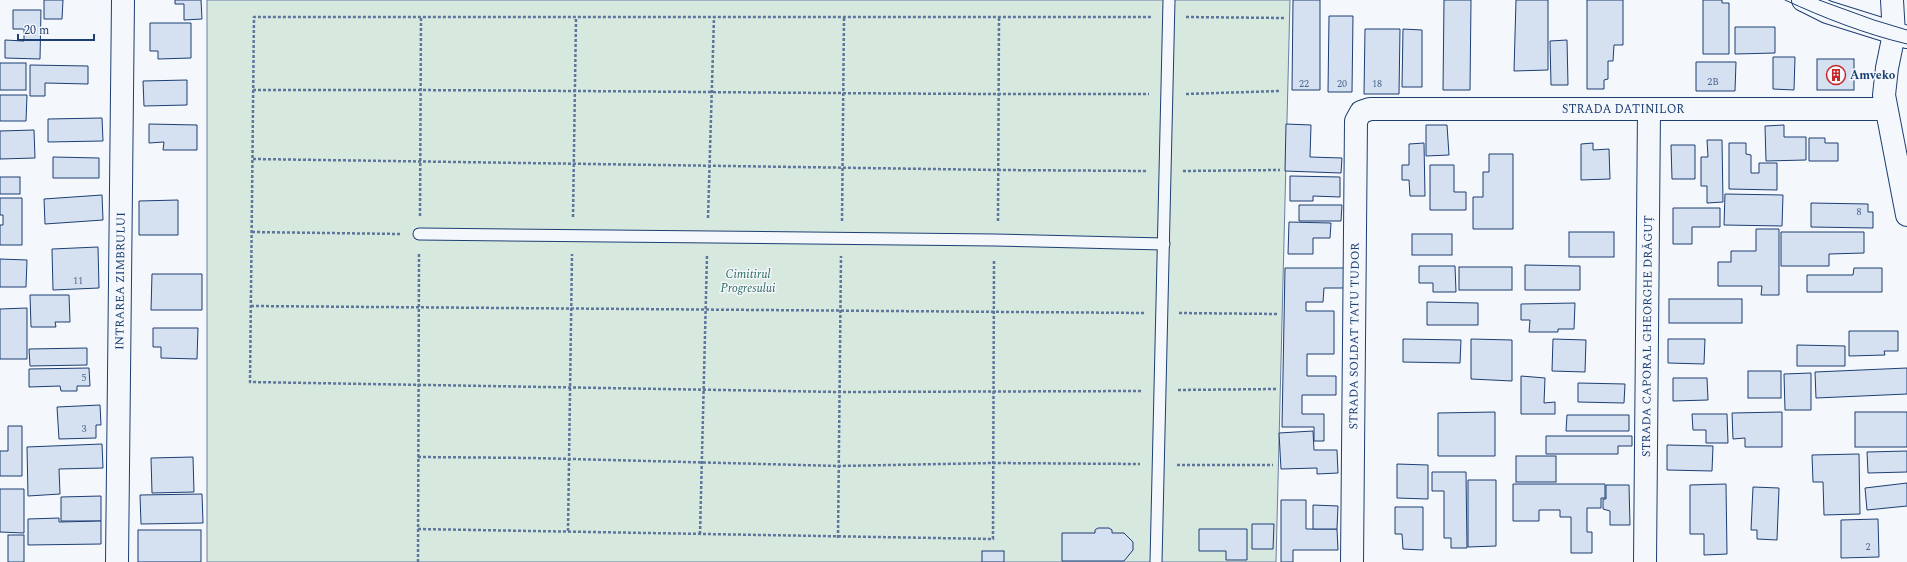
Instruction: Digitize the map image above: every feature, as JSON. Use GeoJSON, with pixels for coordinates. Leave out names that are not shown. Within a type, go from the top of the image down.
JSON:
{"type":"FeatureCollection","features":[{"type":"Feature","properties":{"kind":"street","name":"INTRAREA ZIMBRULUI"},"geometry":{"type":"LineString","coordinates":[[117,562],[123,0]]}},
{"type":"Feature","properties":{"kind":"street"},"geometry":{"type":"LineString","coordinates":[[1803,0],[1827,12],[1900,35]]}},
{"type":"Feature","properties":{"kind":"street"},"geometry":{"type":"LineString","coordinates":[[1892,0],[1900,35],[1886,68],[1884,95],[1907,215]]}},
{"type":"Feature","properties":{"kind":"street","name":"STRADA DATINILOR"},"geometry":{"type":"LineString","coordinates":[[1361,112],[1370,109],[1886,109]]}},
{"type":"Feature","properties":{"kind":"street","name":"STRADA CAPORAL GHEORGHE DRĂGUȚ"},"geometry":{"type":"LineString","coordinates":[[1645,562],[1649,110]]}},
{"type":"Feature","properties":{"kind":"street","name":"STRADA SOLDAT TATU TUDOR"},"geometry":{"type":"LineString","coordinates":[[1352,562],[1356,121],[1361,112]]}},
{"type":"Feature","properties":{"kind":"lane"},"geometry":{"type":"LineString","coordinates":[[1156,562],[1169,0]]}},
{"type":"Feature","properties":{"kind":"lane"},"geometry":{"type":"LineString","coordinates":[[419,234],[994,240],[1164,244]]}},
{"type":"Feature","properties":{"kind":"path"},"geometry":{"type":"LineString","coordinates":[[1278,389],[840,392],[250,382],[254,17],[1286,18]]}},
{"type":"Feature","properties":{"kind":"path"},"geometry":{"type":"LineString","coordinates":[[418,562],[421,17]]}},
{"type":"Feature","properties":{"kind":"path"},"geometry":{"type":"LineString","coordinates":[[568,531],[576,17]]}},
{"type":"Feature","properties":{"kind":"path"},"geometry":{"type":"LineString","coordinates":[[700,534],[714,17]]}},
{"type":"Feature","properties":{"kind":"path"},"geometry":{"type":"LineString","coordinates":[[838,538],[844,17]]}},
{"type":"Feature","properties":{"kind":"path"},"geometry":{"type":"LineString","coordinates":[[418,529],[568,531],[838,538],[993,539],[994,240],[998,238],[999,17]]}},
{"type":"Feature","properties":{"kind":"path"},"geometry":{"type":"LineString","coordinates":[[254,90],[575,90],[999,95],[1167,94],[1279,91]]}},
{"type":"Feature","properties":{"kind":"path"},"geometry":{"type":"LineString","coordinates":[[253,159],[999,170],[1280,170]]}},
{"type":"Feature","properties":{"kind":"path"},"geometry":{"type":"LineString","coordinates":[[252,232],[419,234]]}},
{"type":"Feature","properties":{"kind":"path"},"geometry":{"type":"LineString","coordinates":[[251,306],[1278,314]]}},
{"type":"Feature","properties":{"kind":"path"},"geometry":{"type":"LineString","coordinates":[[418,456],[839,466],[993,463],[1273,465]]}},
{"type":"Feature","properties":{"kind":"green space","name":"Cimitirul Progresului"},"geometry":{"type":"Polygon","coordinates":[[[207,0],[1290,0],[1276,562],[207,562],[207,0]]]}},
{"type":"Feature","properties":{"kind":"building"},"geometry":{"type":"Polygon","coordinates":[[[44,0],[63,0],[62,19],[44,19],[44,0]]]}},
{"type":"Feature","properties":{"kind":"building"},"geometry":{"type":"Polygon","coordinates":[[[175,0],[201,0],[202,19],[184,20],[184,4],[175,4],[175,0]]]}},
{"type":"Feature","properties":{"kind":"building"},"geometry":{"type":"Polygon","coordinates":[[[1293,0],[1320,0],[1320,90],[1292,90],[1293,0]]]}},
{"type":"Feature","properties":{"kind":"building"},"geometry":{"type":"Polygon","coordinates":[[[1444,0],[1471,0],[1470,90],[1443,90],[1444,0]]]}},
{"type":"Feature","properties":{"kind":"building"},"geometry":{"type":"Polygon","coordinates":[[[1516,0],[1548,0],[1548,70],[1514,71],[1516,0]]]}},
{"type":"Feature","properties":{"kind":"building"},"geometry":{"type":"Polygon","coordinates":[[[1587,0],[1623,0],[1623,45],[1614,45],[1613,61],[1608,61],[1608,79],[1604,80],[1604,89],[1587,89],[1587,0]]]}},
{"type":"Feature","properties":{"kind":"building"},"geometry":{"type":"Polygon","coordinates":[[[1703,0],[1722,0],[1722,3],[1729,3],[1729,54],[1703,54],[1703,0]]]}},
{"type":"Feature","properties":{"kind":"building"},"geometry":{"type":"Polygon","coordinates":[[[13,10],[41,10],[40,59],[5,58],[5,40],[24,41],[24,29],[13,29],[13,10]]]}},
{"type":"Feature","properties":{"kind":"building"},"geometry":{"type":"Polygon","coordinates":[[[1329,16],[1353,16],[1352,92],[1328,92],[1329,16]]]}},
{"type":"Feature","properties":{"kind":"building"},"geometry":{"type":"Polygon","coordinates":[[[150,23],[191,23],[191,58],[158,59],[158,51],[150,51],[150,23]]]}},
{"type":"Feature","properties":{"kind":"building"},"geometry":{"type":"Polygon","coordinates":[[[1735,27],[1775,27],[1775,53],[1735,54],[1735,27]]]}},
{"type":"Feature","properties":{"kind":"building"},"geometry":{"type":"Polygon","coordinates":[[[1365,29],[1400,29],[1399,94],[1364,94],[1365,29]]]}},
{"type":"Feature","properties":{"kind":"building"},"geometry":{"type":"Polygon","coordinates":[[[1403,29],[1422,30],[1422,87],[1402,87],[1403,29]]]}},
{"type":"Feature","properties":{"kind":"building"},"geometry":{"type":"Polygon","coordinates":[[[1567,40],[1568,85],[1551,85],[1550,41],[1567,40]]]}},
{"type":"Feature","properties":{"kind":"building"},"geometry":{"type":"Polygon","coordinates":[[[1773,57],[1795,57],[1794,90],[1773,89],[1773,57]]]}},
{"type":"Feature","properties":{"kind":"building","name":"Amveko"},"geometry":{"type":"Polygon","coordinates":[[[1817,59],[1854,59],[1854,90],[1817,90],[1817,59]]]}},
{"type":"Feature","properties":{"kind":"building"},"geometry":{"type":"Polygon","coordinates":[[[1696,62],[1736,62],[1735,91],[1696,91],[1696,62]]]}},
{"type":"Feature","properties":{"kind":"building"},"geometry":{"type":"Polygon","coordinates":[[[0,63],[26,63],[26,90],[0,90],[0,63]]]}},
{"type":"Feature","properties":{"kind":"building"},"geometry":{"type":"Polygon","coordinates":[[[30,65],[88,66],[88,84],[45,83],[45,96],[30,96],[30,65]]]}},
{"type":"Feature","properties":{"kind":"building"},"geometry":{"type":"Polygon","coordinates":[[[187,80],[187,105],[144,106],[143,81],[187,80]]]}},
{"type":"Feature","properties":{"kind":"building"},"geometry":{"type":"Polygon","coordinates":[[[0,95],[27,95],[26,121],[0,121],[0,95]]]}},
{"type":"Feature","properties":{"kind":"building"},"geometry":{"type":"Polygon","coordinates":[[[102,118],[103,141],[48,142],[48,119],[102,118]]]}},
{"type":"Feature","properties":{"kind":"building"},"geometry":{"type":"Polygon","coordinates":[[[149,124],[197,125],[197,150],[163,150],[164,142],[149,143],[149,124]]]}},
{"type":"Feature","properties":{"kind":"building"},"geometry":{"type":"Polygon","coordinates":[[[1286,124],[1311,125],[1310,157],[1342,158],[1341,173],[1285,171],[1286,124]]]}},
{"type":"Feature","properties":{"kind":"building"},"geometry":{"type":"Polygon","coordinates":[[[1426,125],[1447,125],[1449,155],[1426,156],[1426,125]]]}},
{"type":"Feature","properties":{"kind":"building"},"geometry":{"type":"Polygon","coordinates":[[[1784,125],[1784,137],[1806,137],[1806,160],[1766,161],[1765,126],[1784,125]]]}},
{"type":"Feature","properties":{"kind":"building"},"geometry":{"type":"Polygon","coordinates":[[[34,130],[35,158],[0,159],[0,131],[34,130]]]}},
{"type":"Feature","properties":{"kind":"building"},"geometry":{"type":"Polygon","coordinates":[[[1809,138],[1825,138],[1825,143],[1838,143],[1838,161],[1809,161],[1809,138]]]}},
{"type":"Feature","properties":{"kind":"building"},"geometry":{"type":"Polygon","coordinates":[[[1707,140],[1722,140],[1723,202],[1707,203],[1707,186],[1701,186],[1701,157],[1708,157],[1707,140]]]}},
{"type":"Feature","properties":{"kind":"building"},"geometry":{"type":"Polygon","coordinates":[[[1424,143],[1425,196],[1410,196],[1409,180],[1402,180],[1402,165],[1409,165],[1409,144],[1424,143]]]}},
{"type":"Feature","properties":{"kind":"building"},"geometry":{"type":"Polygon","coordinates":[[[1593,143],[1593,150],[1609,149],[1610,179],[1581,180],[1581,144],[1593,143]]]}},
{"type":"Feature","properties":{"kind":"building"},"geometry":{"type":"Polygon","coordinates":[[[1729,143],[1746,143],[1746,154],[1751,155],[1751,173],[1759,173],[1759,163],[1777,163],[1777,190],[1729,189],[1729,143]]]}},
{"type":"Feature","properties":{"kind":"building"},"geometry":{"type":"Polygon","coordinates":[[[1671,145],[1695,145],[1695,179],[1672,179],[1671,145]]]}},
{"type":"Feature","properties":{"kind":"building"},"geometry":{"type":"Polygon","coordinates":[[[1489,154],[1513,154],[1513,229],[1473,229],[1473,197],[1483,197],[1483,172],[1489,172],[1489,154]]]}},
{"type":"Feature","properties":{"kind":"building"},"geometry":{"type":"Polygon","coordinates":[[[53,157],[99,158],[99,178],[53,178],[53,157]]]}},
{"type":"Feature","properties":{"kind":"building"},"geometry":{"type":"Polygon","coordinates":[[[1430,165],[1454,165],[1454,192],[1466,192],[1466,210],[1430,210],[1430,165]]]}},
{"type":"Feature","properties":{"kind":"building"},"geometry":{"type":"Polygon","coordinates":[[[1290,176],[1340,177],[1340,197],[1313,196],[1313,201],[1290,201],[1290,176]]]}},
{"type":"Feature","properties":{"kind":"building"},"geometry":{"type":"Polygon","coordinates":[[[0,177],[20,177],[20,194],[0,194],[0,177]]]}},
{"type":"Feature","properties":{"kind":"building"},"geometry":{"type":"Polygon","coordinates":[[[1725,194],[1783,195],[1782,226],[1724,225],[1725,194]]]}},
{"type":"Feature","properties":{"kind":"building"},"geometry":{"type":"Polygon","coordinates":[[[102,195],[103,220],[45,224],[44,199],[102,195]]]}},
{"type":"Feature","properties":{"kind":"building"},"geometry":{"type":"Polygon","coordinates":[[[0,198],[22,198],[22,245],[0,245],[0,225],[3,225],[3,215],[0,215],[0,198]]]}},
{"type":"Feature","properties":{"kind":"building"},"geometry":{"type":"Polygon","coordinates":[[[178,200],[178,235],[139,235],[139,201],[178,200]]]}},
{"type":"Feature","properties":{"kind":"building"},"geometry":{"type":"Polygon","coordinates":[[[1811,203],[1868,204],[1868,212],[1873,212],[1873,228],[1811,227],[1811,203]]]}},
{"type":"Feature","properties":{"kind":"building"},"geometry":{"type":"Polygon","coordinates":[[[1299,205],[1342,205],[1341,221],[1299,221],[1299,205]]]}},
{"type":"Feature","properties":{"kind":"building"},"geometry":{"type":"Polygon","coordinates":[[[1673,208],[1720,208],[1720,227],[1692,227],[1692,244],[1673,244],[1673,208]]]}},
{"type":"Feature","properties":{"kind":"building"},"geometry":{"type":"Polygon","coordinates":[[[1289,222],[1331,223],[1330,238],[1313,238],[1313,254],[1288,254],[1289,222]]]}},
{"type":"Feature","properties":{"kind":"building"},"geometry":{"type":"Polygon","coordinates":[[[1756,229],[1779,229],[1779,295],[1761,295],[1762,286],[1718,286],[1718,262],[1731,262],[1731,251],[1756,251],[1756,229]]]}},
{"type":"Feature","properties":{"kind":"building"},"geometry":{"type":"Polygon","coordinates":[[[1569,232],[1614,232],[1614,257],[1569,257],[1569,232]]]}},
{"type":"Feature","properties":{"kind":"building"},"geometry":{"type":"Polygon","coordinates":[[[1781,232],[1864,232],[1864,253],[1829,254],[1829,266],[1781,266],[1781,232]]]}},
{"type":"Feature","properties":{"kind":"building"},"geometry":{"type":"Polygon","coordinates":[[[1412,234],[1452,234],[1452,255],[1412,255],[1412,234]]]}},
{"type":"Feature","properties":{"kind":"building"},"geometry":{"type":"Polygon","coordinates":[[[98,247],[99,288],[53,290],[52,249],[98,247]]]}},
{"type":"Feature","properties":{"kind":"building"},"geometry":{"type":"Polygon","coordinates":[[[0,259],[27,260],[26,287],[0,287],[0,259]]]}},
{"type":"Feature","properties":{"kind":"building"},"geometry":{"type":"Polygon","coordinates":[[[1525,265],[1580,266],[1580,290],[1525,290],[1525,265]]]}},
{"type":"Feature","properties":{"kind":"building"},"geometry":{"type":"Polygon","coordinates":[[[1419,266],[1455,266],[1456,292],[1433,292],[1433,283],[1419,283],[1419,266]]]}},
{"type":"Feature","properties":{"kind":"building"},"geometry":{"type":"Polygon","coordinates":[[[1459,267],[1512,267],[1512,290],[1459,290],[1459,267]]]}},
{"type":"Feature","properties":{"kind":"building"},"geometry":{"type":"Polygon","coordinates":[[[1285,268],[1348,268],[1348,288],[1324,288],[1323,302],[1306,302],[1306,311],[1334,311],[1334,354],[1307,354],[1307,376],[1336,376],[1336,395],[1302,395],[1302,414],[1324,414],[1324,441],[1314,441],[1314,427],[1282,427],[1285,268]]]}},
{"type":"Feature","properties":{"kind":"building"},"geometry":{"type":"Polygon","coordinates":[[[1854,268],[1882,268],[1882,292],[1807,292],[1807,275],[1853,275],[1854,268]]]}},
{"type":"Feature","properties":{"kind":"building"},"geometry":{"type":"Polygon","coordinates":[[[152,274],[202,274],[202,310],[151,310],[152,274]]]}},
{"type":"Feature","properties":{"kind":"building"},"geometry":{"type":"Polygon","coordinates":[[[30,295],[69,295],[70,322],[55,322],[56,327],[31,327],[30,295]]]}},
{"type":"Feature","properties":{"kind":"building"},"geometry":{"type":"Polygon","coordinates":[[[1669,299],[1742,299],[1742,323],[1669,323],[1669,299]]]}},
{"type":"Feature","properties":{"kind":"building"},"geometry":{"type":"Polygon","coordinates":[[[1427,302],[1478,303],[1478,325],[1427,325],[1427,302]]]}},
{"type":"Feature","properties":{"kind":"building"},"geometry":{"type":"Polygon","coordinates":[[[1575,303],[1574,329],[1558,329],[1558,332],[1529,332],[1530,320],[1521,320],[1521,304],[1575,303]]]}},
{"type":"Feature","properties":{"kind":"building"},"geometry":{"type":"Polygon","coordinates":[[[27,308],[27,359],[0,359],[0,309],[27,308]]]}},
{"type":"Feature","properties":{"kind":"building"},"geometry":{"type":"Polygon","coordinates":[[[153,328],[198,328],[197,359],[161,358],[161,347],[153,347],[153,328]]]}},
{"type":"Feature","properties":{"kind":"building"},"geometry":{"type":"Polygon","coordinates":[[[1849,331],[1898,331],[1898,351],[1884,351],[1885,355],[1849,356],[1849,331]]]}},
{"type":"Feature","properties":{"kind":"building"},"geometry":{"type":"Polygon","coordinates":[[[1403,339],[1461,340],[1460,363],[1403,362],[1403,339]]]}},
{"type":"Feature","properties":{"kind":"building"},"geometry":{"type":"Polygon","coordinates":[[[1471,339],[1512,340],[1512,381],[1471,379],[1471,339]]]}},
{"type":"Feature","properties":{"kind":"building"},"geometry":{"type":"Polygon","coordinates":[[[1553,339],[1586,340],[1585,372],[1552,371],[1553,339]]]}},
{"type":"Feature","properties":{"kind":"building"},"geometry":{"type":"Polygon","coordinates":[[[1668,339],[1705,339],[1704,364],[1668,363],[1668,339]]]}},
{"type":"Feature","properties":{"kind":"building"},"geometry":{"type":"Polygon","coordinates":[[[1797,345],[1845,346],[1845,366],[1797,366],[1797,345]]]}},
{"type":"Feature","properties":{"kind":"building"},"geometry":{"type":"Polygon","coordinates":[[[87,348],[87,365],[30,366],[29,349],[87,348]]]}},
{"type":"Feature","properties":{"kind":"building"},"geometry":{"type":"Polygon","coordinates":[[[89,368],[90,386],[77,386],[77,391],[61,391],[60,386],[29,387],[29,369],[89,368]]]}},
{"type":"Feature","properties":{"kind":"building"},"geometry":{"type":"Polygon","coordinates":[[[1907,368],[1907,394],[1816,398],[1815,372],[1907,368]]]}},
{"type":"Feature","properties":{"kind":"building"},"geometry":{"type":"Polygon","coordinates":[[[1748,371],[1781,371],[1781,398],[1748,398],[1748,371]]]}},
{"type":"Feature","properties":{"kind":"building"},"geometry":{"type":"Polygon","coordinates":[[[1811,373],[1811,410],[1785,410],[1784,374],[1811,373]]]}},
{"type":"Feature","properties":{"kind":"building"},"geometry":{"type":"Polygon","coordinates":[[[1521,376],[1545,378],[1544,403],[1555,402],[1555,414],[1521,414],[1521,376]]]}},
{"type":"Feature","properties":{"kind":"building"},"geometry":{"type":"Polygon","coordinates":[[[1673,378],[1707,378],[1708,400],[1673,401],[1673,378]]]}},
{"type":"Feature","properties":{"kind":"building"},"geometry":{"type":"Polygon","coordinates":[[[1578,383],[1625,384],[1624,403],[1578,402],[1578,383]]]}},
{"type":"Feature","properties":{"kind":"building"},"geometry":{"type":"Polygon","coordinates":[[[100,405],[101,425],[96,425],[96,438],[59,439],[57,407],[100,405]]]}},
{"type":"Feature","properties":{"kind":"building"},"geometry":{"type":"Polygon","coordinates":[[[1495,412],[1495,456],[1438,456],[1438,413],[1495,412]]]}},
{"type":"Feature","properties":{"kind":"building"},"geometry":{"type":"Polygon","coordinates":[[[1782,412],[1782,447],[1745,447],[1745,438],[1733,439],[1732,413],[1782,412]]]}},
{"type":"Feature","properties":{"kind":"building"},"geometry":{"type":"Polygon","coordinates":[[[1855,412],[1907,412],[1907,447],[1855,447],[1855,412]]]}},
{"type":"Feature","properties":{"kind":"building"},"geometry":{"type":"Polygon","coordinates":[[[1692,414],[1727,414],[1728,443],[1706,443],[1706,430],[1693,430],[1692,414]]]}},
{"type":"Feature","properties":{"kind":"building"},"geometry":{"type":"Polygon","coordinates":[[[1567,415],[1629,415],[1629,431],[1566,431],[1567,415]]]}},
{"type":"Feature","properties":{"kind":"building"},"geometry":{"type":"Polygon","coordinates":[[[8,426],[22,426],[22,476],[0,476],[0,451],[8,451],[8,426]]]}},
{"type":"Feature","properties":{"kind":"building"},"geometry":{"type":"Polygon","coordinates":[[[1313,431],[1314,450],[1337,450],[1338,473],[1317,474],[1317,468],[1281,469],[1279,433],[1313,431]]]}},
{"type":"Feature","properties":{"kind":"building"},"geometry":{"type":"Polygon","coordinates":[[[1546,436],[1632,436],[1632,446],[1618,446],[1618,454],[1546,454],[1546,436]]]}},
{"type":"Feature","properties":{"kind":"building"},"geometry":{"type":"Polygon","coordinates":[[[102,444],[103,468],[59,469],[60,494],[28,496],[27,447],[102,444]]]}},
{"type":"Feature","properties":{"kind":"building"},"geometry":{"type":"Polygon","coordinates":[[[1667,445],[1713,446],[1712,471],[1667,470],[1667,445]]]}},
{"type":"Feature","properties":{"kind":"building"},"geometry":{"type":"Polygon","coordinates":[[[1907,451],[1907,472],[1868,473],[1867,452],[1907,451]]]}},
{"type":"Feature","properties":{"kind":"building"},"geometry":{"type":"Polygon","coordinates":[[[1859,454],[1860,514],[1824,515],[1823,482],[1813,482],[1812,455],[1859,454]]]}},
{"type":"Feature","properties":{"kind":"building"},"geometry":{"type":"Polygon","coordinates":[[[1516,456],[1556,456],[1556,482],[1516,482],[1516,456]]]}},
{"type":"Feature","properties":{"kind":"building"},"geometry":{"type":"Polygon","coordinates":[[[193,457],[194,492],[152,493],[151,458],[193,457]]]}},
{"type":"Feature","properties":{"kind":"building"},"geometry":{"type":"Polygon","coordinates":[[[1397,464],[1428,465],[1428,499],[1397,498],[1397,464]]]}},
{"type":"Feature","properties":{"kind":"building"},"geometry":{"type":"Polygon","coordinates":[[[1432,472],[1466,472],[1467,548],[1451,548],[1451,538],[1444,538],[1444,491],[1432,491],[1432,472]]]}},
{"type":"Feature","properties":{"kind":"building"},"geometry":{"type":"Polygon","coordinates":[[[1468,480],[1496,480],[1496,546],[1468,547],[1468,480]]]}},
{"type":"Feature","properties":{"kind":"building"},"geometry":{"type":"Polygon","coordinates":[[[1907,483],[1907,506],[1867,510],[1865,488],[1907,483]]]}},
{"type":"Feature","properties":{"kind":"building"},"geometry":{"type":"Polygon","coordinates":[[[1513,484],[1605,484],[1605,498],[1601,498],[1601,508],[1587,508],[1587,532],[1592,532],[1592,553],[1571,553],[1571,517],[1560,517],[1560,510],[1539,510],[1539,521],[1513,521],[1513,484]]]}},
{"type":"Feature","properties":{"kind":"building"},"geometry":{"type":"Polygon","coordinates":[[[1726,484],[1727,554],[1704,555],[1704,534],[1690,534],[1690,485],[1726,484]]]}},
{"type":"Feature","properties":{"kind":"building"},"geometry":{"type":"Polygon","coordinates":[[[1606,485],[1629,485],[1630,525],[1610,525],[1610,511],[1603,509],[1603,499],[1606,499],[1606,485]]]}},
{"type":"Feature","properties":{"kind":"building"},"geometry":{"type":"Polygon","coordinates":[[[1753,487],[1779,488],[1777,540],[1757,539],[1757,530],[1751,530],[1753,487]]]}},
{"type":"Feature","properties":{"kind":"building"},"geometry":{"type":"Polygon","coordinates":[[[0,489],[24,489],[24,533],[0,532],[0,489]]]}},
{"type":"Feature","properties":{"kind":"building"},"geometry":{"type":"Polygon","coordinates":[[[202,494],[203,523],[141,524],[140,495],[202,494]]]}},
{"type":"Feature","properties":{"kind":"building"},"geometry":{"type":"Polygon","coordinates":[[[101,496],[101,521],[61,521],[61,497],[101,496]]]}},
{"type":"Feature","properties":{"kind":"building"},"geometry":{"type":"Polygon","coordinates":[[[1281,500],[1306,500],[1306,529],[1337,529],[1338,550],[1293,550],[1293,562],[1281,562],[1281,500]]]}},
{"type":"Feature","properties":{"kind":"building"},"geometry":{"type":"Polygon","coordinates":[[[1313,505],[1338,506],[1337,529],[1313,529],[1313,505]]]}},
{"type":"Feature","properties":{"kind":"building"},"geometry":{"type":"Polygon","coordinates":[[[1395,507],[1423,507],[1423,550],[1403,549],[1402,534],[1395,534],[1395,507]]]}},
{"type":"Feature","properties":{"kind":"building"},"geometry":{"type":"Polygon","coordinates":[[[59,518],[59,522],[101,521],[101,544],[28,545],[28,519],[59,518]]]}},
{"type":"Feature","properties":{"kind":"building"},"geometry":{"type":"Polygon","coordinates":[[[1878,519],[1879,557],[1841,558],[1841,520],[1878,519]]]}},
{"type":"Feature","properties":{"kind":"building"},"geometry":{"type":"Polygon","coordinates":[[[1252,524],[1274,524],[1273,549],[1252,549],[1252,524]]]}},
{"type":"Feature","properties":{"kind":"building"},"geometry":{"type":"Polygon","coordinates":[[[1098,528],[1109,528],[1112,530],[1112,533],[1124,533],[1133,542],[1133,550],[1124,561],[1062,561],[1062,533],[1095,533],[1095,530],[1098,528]]]}},
{"type":"Feature","properties":{"kind":"building"},"geometry":{"type":"Polygon","coordinates":[[[1199,529],[1247,529],[1247,560],[1226,560],[1226,551],[1199,551],[1199,529]]]}},
{"type":"Feature","properties":{"kind":"building"},"geometry":{"type":"Polygon","coordinates":[[[138,530],[201,530],[201,562],[138,562],[138,530]]]}},
{"type":"Feature","properties":{"kind":"building"},"geometry":{"type":"Polygon","coordinates":[[[8,535],[24,535],[24,562],[8,562],[8,535]]]}},
{"type":"Feature","properties":{"kind":"building"},"geometry":{"type":"Polygon","coordinates":[[[982,551],[1004,551],[1004,562],[982,562],[982,551]]]}},
{"type":"Feature","properties":{"kind":"tram line"},"geometry":{"type":"LineString","coordinates":[[1785,0],[1845,25],[1907,44]]}},
{"type":"Feature","properties":{"kind":"tram line"},"geometry":{"type":"LineString","coordinates":[[1819,0],[1907,30]]}},
{"type":"Feature","properties":{"kind":"place","name":"Amveko"},"geometry":{"type":"Point","coordinates":[1836,75]}}]}
